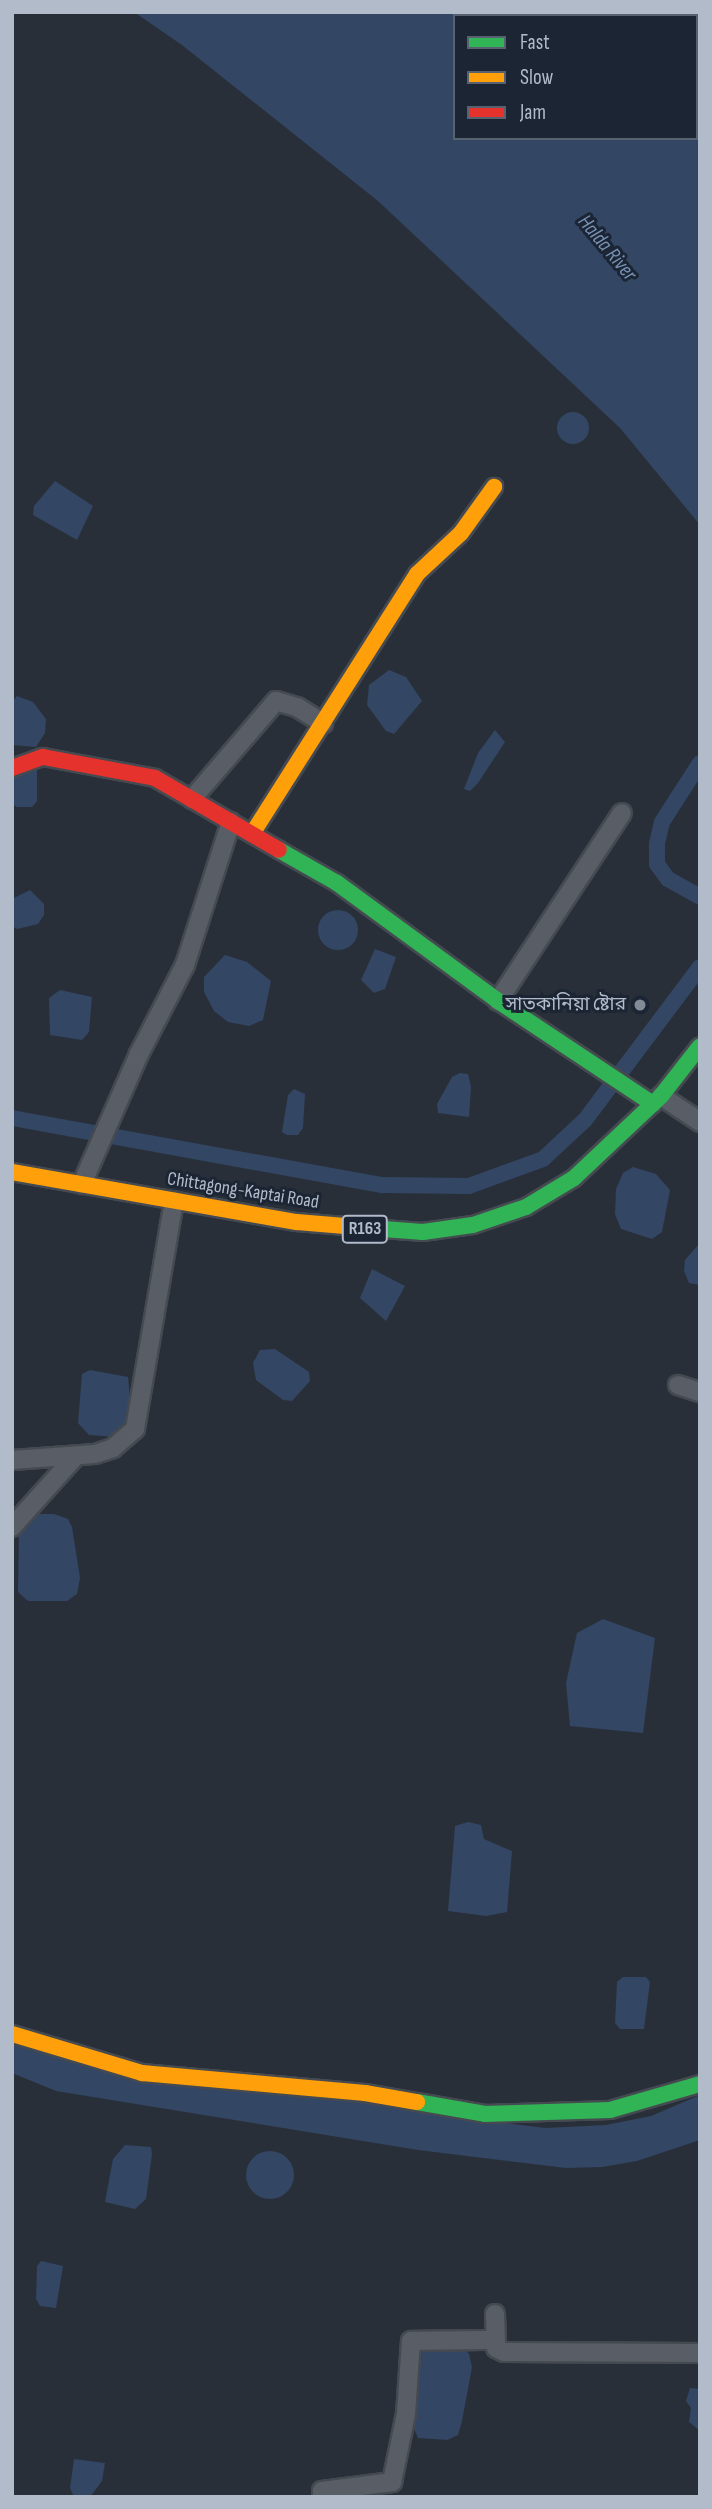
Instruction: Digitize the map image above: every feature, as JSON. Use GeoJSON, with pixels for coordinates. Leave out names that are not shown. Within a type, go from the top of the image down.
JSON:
{"type":"FeatureCollection","features":[{"type":"Feature","properties":{"kind":"street"},"geometry":{"type":"LineString","coordinates":[[252,834],[417,574],[461,533],[494,487]]}},
{"type":"Feature","properties":{"kind":"street"},"geometry":{"type":"LineString","coordinates":[[192,799],[276,701],[297,707],[323,723]]}},
{"type":"Feature","properties":{"kind":"street"},"geometry":{"type":"LineString","coordinates":[[12,768],[43,757],[155,778],[337,883],[498,1001],[662,1095],[700,1122]]}},
{"type":"Feature","properties":{"kind":"street"},"geometry":{"type":"LineString","coordinates":[[498,1001],[622,813]]}},
{"type":"Feature","properties":{"kind":"street"},"geometry":{"type":"LineString","coordinates":[[82,1184],[139,1054],[185,965],[231,822]]}},
{"type":"Feature","properties":{"kind":"street","name":"R163"},"geometry":{"type":"LineString","coordinates":[[662,1095],[700,1046]]}},
{"type":"Feature","properties":{"kind":"street","name":"R163"},"geometry":{"type":"LineString","coordinates":[[662,1095],[700,1056]]}},
{"type":"Feature","properties":{"kind":"street","name":"Chittagong-Kaptai Road"},"geometry":{"type":"LineString","coordinates":[[12,1172],[174,1201],[358,1229],[424,1232],[473,1225],[526,1208],[574,1178],[662,1095]]}},
{"type":"Feature","properties":{"kind":"street"},"geometry":{"type":"LineString","coordinates":[[12,1460],[75,1458],[113,1448],[135,1429],[174,1201]]}},
{"type":"Feature","properties":{"kind":"street"},"geometry":{"type":"LineString","coordinates":[[678,1385],[700,1392]]}},
{"type":"Feature","properties":{"kind":"street"},"geometry":{"type":"LineString","coordinates":[[12,1527],[75,1458]]}},
{"type":"Feature","properties":{"kind":"street"},"geometry":{"type":"LineString","coordinates":[[12,2034],[142,2073],[365,2093],[485,2114],[610,2110],[700,2084]]}},
{"type":"Feature","properties":{"kind":"street"},"geometry":{"type":"LineString","coordinates":[[495,2314],[496,2348],[505,2351],[700,2353]]}},
{"type":"Feature","properties":{"kind":"street"},"geometry":{"type":"LineString","coordinates":[[322,2497],[323,2491],[392,2482],[406,2414],[411,2342],[495,2340]]}},
{"type":"Feature","properties":{"kind":"water","name":"Halda River"},"geometry":{"type":"Polygon","coordinates":[[[134,12],[700,12],[700,525],[620,428],[378,201],[182,45],[134,12]]]}},
{"type":"Feature","properties":{"kind":"water"},"geometry":{"type":"Polygon","coordinates":[[[573,412],[584,417],[589,428],[584,439],[573,444],[562,439],[557,428],[562,417],[573,412]]]}},
{"type":"Feature","properties":{"kind":"water"},"geometry":{"type":"Polygon","coordinates":[[[55,481],[93,506],[77,540],[33,515],[34,506],[55,481]]]}},
{"type":"Feature","properties":{"kind":"water"},"geometry":{"type":"Polygon","coordinates":[[[389,670],[406,677],[422,701],[394,734],[386,731],[367,705],[369,685],[389,670]]]}},
{"type":"Feature","properties":{"kind":"water"},"geometry":{"type":"Polygon","coordinates":[[[17,696],[33,702],[46,719],[45,733],[36,747],[12,745],[12,702],[17,696]]]}},
{"type":"Feature","properties":{"kind":"water"},"geometry":{"type":"Polygon","coordinates":[[[495,730],[505,742],[478,783],[470,791],[464,789],[478,753],[495,730]]]}},
{"type":"Feature","properties":{"kind":"water"},"geometry":{"type":"Polygon","coordinates":[[[37,769],[37,801],[32,807],[17,807],[12,804],[12,773],[37,769]]]}},
{"type":"Feature","properties":{"kind":"water"},"geometry":{"type":"Polygon","coordinates":[[[30,890],[44,904],[44,915],[38,924],[17,929],[12,926],[12,899],[30,890]]]}},
{"type":"Feature","properties":{"kind":"water"},"geometry":{"type":"Polygon","coordinates":[[[338,910],[352,916],[358,930],[352,944],[338,950],[324,944],[318,930],[324,916],[338,910]]]}},
{"type":"Feature","properties":{"kind":"water"},"geometry":{"type":"Polygon","coordinates":[[[375,949],[396,957],[385,989],[374,993],[361,980],[375,949]]]}},
{"type":"Feature","properties":{"kind":"water"},"geometry":{"type":"Polygon","coordinates":[[[225,955],[247,962],[271,981],[263,1020],[249,1026],[228,1022],[214,1011],[204,992],[204,977],[225,955]]]}},
{"type":"Feature","properties":{"kind":"water"},"geometry":{"type":"Polygon","coordinates":[[[60,990],[92,997],[89,1032],[82,1040],[50,1035],[49,998],[60,990]]]}},
{"type":"Feature","properties":{"kind":"water"},"geometry":{"type":"Polygon","coordinates":[[[460,1073],[468,1074],[471,1087],[469,1117],[438,1113],[437,1104],[452,1077],[460,1073]]]}},
{"type":"Feature","properties":{"kind":"water"},"geometry":{"type":"Polygon","coordinates":[[[294,1089],[305,1094],[303,1128],[298,1135],[287,1135],[282,1132],[288,1095],[294,1089]]]}},
{"type":"Feature","properties":{"kind":"water"},"geometry":{"type":"Polygon","coordinates":[[[633,1167],[656,1174],[670,1190],[662,1232],[652,1239],[621,1229],[615,1214],[616,1189],[623,1173],[633,1167]]]}},
{"type":"Feature","properties":{"kind":"water"},"geometry":{"type":"Polygon","coordinates":[[[700,1243],[700,1285],[689,1283],[684,1271],[685,1260],[700,1243]]]}},
{"type":"Feature","properties":{"kind":"water"},"geometry":{"type":"Polygon","coordinates":[[[372,1269],[405,1286],[386,1321],[360,1298],[372,1269]]]}},
{"type":"Feature","properties":{"kind":"water"},"geometry":{"type":"Polygon","coordinates":[[[275,1349],[309,1372],[310,1381],[292,1401],[283,1400],[256,1380],[253,1363],[260,1350],[275,1349]]]}},
{"type":"Feature","properties":{"kind":"water"},"geometry":{"type":"Polygon","coordinates":[[[90,1370],[128,1377],[131,1411],[127,1426],[117,1437],[89,1435],[78,1423],[82,1374],[90,1370]]]}},
{"type":"Feature","properties":{"kind":"water"},"geometry":{"type":"Polygon","coordinates":[[[32,1514],[54,1514],[68,1519],[72,1527],[80,1578],[77,1594],[67,1601],[28,1601],[18,1592],[19,1533],[23,1521],[32,1514]]]}},
{"type":"Feature","properties":{"kind":"water"},"geometry":{"type":"Polygon","coordinates":[[[603,1619],[655,1638],[643,1733],[570,1726],[566,1683],[577,1633],[603,1619]]]}},
{"type":"Feature","properties":{"kind":"water"},"geometry":{"type":"Polygon","coordinates":[[[468,1822],[481,1825],[484,1839],[512,1851],[507,1912],[486,1916],[448,1911],[455,1826],[468,1822]]]}},
{"type":"Feature","properties":{"kind":"water"},"geometry":{"type":"Polygon","coordinates":[[[623,1977],[646,1977],[650,1982],[644,2029],[620,2029],[615,2023],[617,1982],[623,1977]]]}},
{"type":"Feature","properties":{"kind":"water"},"geometry":{"type":"Polygon","coordinates":[[[12,2044],[437,2115],[546,2128],[606,2125],[651,2116],[700,2095],[700,2140],[637,2161],[602,2167],[566,2168],[418,2150],[56,2091],[12,2073],[12,2044]]]}},
{"type":"Feature","properties":{"kind":"water"},"geometry":{"type":"Polygon","coordinates":[[[125,2145],[151,2147],[146,2199],[135,2209],[105,2202],[113,2159],[125,2145]]]}},
{"type":"Feature","properties":{"kind":"water"},"geometry":{"type":"Polygon","coordinates":[[[270,2151],[287,2158],[294,2175],[287,2192],[270,2199],[253,2192],[246,2175],[253,2158],[270,2151]]]}},
{"type":"Feature","properties":{"kind":"water"},"geometry":{"type":"Polygon","coordinates":[[[41,2261],[63,2266],[56,2308],[40,2306],[36,2299],[37,2266],[41,2261]]]}},
{"type":"Feature","properties":{"kind":"water"},"geometry":{"type":"Polygon","coordinates":[[[428,2347],[463,2347],[469,2354],[472,2367],[458,2435],[447,2440],[418,2438],[414,2429],[415,2356],[428,2347]]]}},
{"type":"Feature","properties":{"kind":"water"},"geometry":{"type":"Polygon","coordinates":[[[690,2388],[700,2389],[700,2431],[689,2422],[691,2408],[686,2401],[690,2388]]]}},
{"type":"Feature","properties":{"kind":"water"},"geometry":{"type":"Polygon","coordinates":[[[74,2459],[105,2463],[102,2481],[90,2497],[74,2497],[70,2488],[74,2459]]]}},
{"type":"Feature","properties":{"kind":"waterway"},"geometry":{"type":"LineString","coordinates":[[700,763],[662,822],[657,844],[657,864],[668,879],[700,897]]}},
{"type":"Feature","properties":{"kind":"waterway"},"geometry":{"type":"LineString","coordinates":[[12,1118],[382,1185],[469,1186],[543,1159],[585,1120],[700,967]]}},
{"type":"Feature","properties":{"kind":"traffic: fast"},"geometry":{"type":"LineString","coordinates":[[279,850],[337,883],[498,1001],[653,1104]]}},
{"type":"Feature","properties":{"kind":"traffic: fast"},"geometry":{"type":"LineString","coordinates":[[357,1227],[423,1232],[473,1225],[526,1207],[574,1178],[661,1096],[700,1046]]}},
{"type":"Feature","properties":{"kind":"traffic: fast"},"geometry":{"type":"LineString","coordinates":[[417,2102],[485,2114],[610,2110],[700,2084]]}},
{"type":"Feature","properties":{"kind":"traffic: slow"},"geometry":{"type":"LineString","coordinates":[[252,834],[417,574],[461,533],[494,487]]}},
{"type":"Feature","properties":{"kind":"traffic: slow"},"geometry":{"type":"LineString","coordinates":[[12,1172],[297,1222],[357,1227]]}},
{"type":"Feature","properties":{"kind":"traffic: slow"},"geometry":{"type":"LineString","coordinates":[[12,2034],[142,2073],[365,2093],[417,2102]]}},
{"type":"Feature","properties":{"kind":"traffic: jam"},"geometry":{"type":"LineString","coordinates":[[12,768],[43,757],[155,778],[279,850]]}},
{"type":"Feature","properties":{"kind":"place","name":"সাতকানিয়া ষ্টোর"},"geometry":{"type":"Point","coordinates":[640,1005]}}]}
